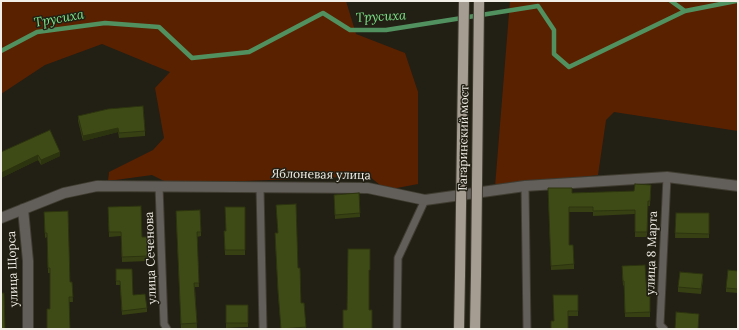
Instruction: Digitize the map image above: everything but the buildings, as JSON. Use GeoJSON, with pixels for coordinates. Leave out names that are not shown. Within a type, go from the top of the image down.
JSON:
{"type":"FeatureCollection","features":[{"type":"Feature","properties":{"kind":"main road","name":"Гагаринский мост"},"geometry":{"type":"LineString","coordinates":[[459,329],[464,1]]}},
{"type":"Feature","properties":{"kind":"main road","name":"Гагаринский мост"},"geometry":{"type":"LineString","coordinates":[[475,329],[479,1]]}},
{"type":"Feature","properties":{"kind":"street","name":"Яблоневая улица"},"geometry":{"type":"LineString","coordinates":[[1,218],[64,193],[97,186],[368,188],[425,200],[525,186],[667,176],[738,186]]}},
{"type":"Feature","properties":{"kind":"street","name":"улица Щорса"},"geometry":{"type":"LineString","coordinates":[[23,208],[28,261],[28,329]]}},
{"type":"Feature","properties":{"kind":"lane","name":"улица 8 Марта"},"geometry":{"type":"LineString","coordinates":[[664,329],[660,325],[667,176]]}},
{"type":"Feature","properties":{"kind":"lane","name":"улица Сеченова"},"geometry":{"type":"LineString","coordinates":[[159,186],[164,324],[167,329]]}},
{"type":"Feature","properties":{"kind":"lane"},"geometry":{"type":"LineString","coordinates":[[525,186],[527,329]]}},
{"type":"Feature","properties":{"kind":"lane"},"geometry":{"type":"LineString","coordinates":[[260,187],[263,329]]}},
{"type":"Feature","properties":{"kind":"lane"},"geometry":{"type":"LineString","coordinates":[[397,329],[398,258],[425,200]]}},
{"type":"Feature","properties":{"kind":"shaded area"},"geometry":{"type":"Polygon","coordinates":[[[1,1],[346,1],[356,34],[405,53],[418,92],[418,184],[386,190],[369,176],[170,184],[152,175],[108,181],[109,172],[153,150],[164,138],[155,88],[170,72],[102,44],[45,65],[1,94],[1,1]]]}},
{"type":"Feature","properties":{"kind":"shaded area"},"geometry":{"type":"Polygon","coordinates":[[[510,1],[738,1],[738,131],[614,112],[606,120],[598,175],[495,187],[510,1]]]}},
{"type":"Feature","properties":{"kind":"waterway"},"geometry":{"type":"LineString","coordinates":[[671,1],[685,11]]}},
{"type":"Feature","properties":{"kind":"waterway","name":"Трусиха"},"geometry":{"type":"LineString","coordinates":[[1,51],[37,32],[105,23],[159,27],[192,58],[249,52],[323,13],[350,30],[386,30],[538,6],[554,30],[554,54],[569,67],[685,11],[736,1]]}}]}
